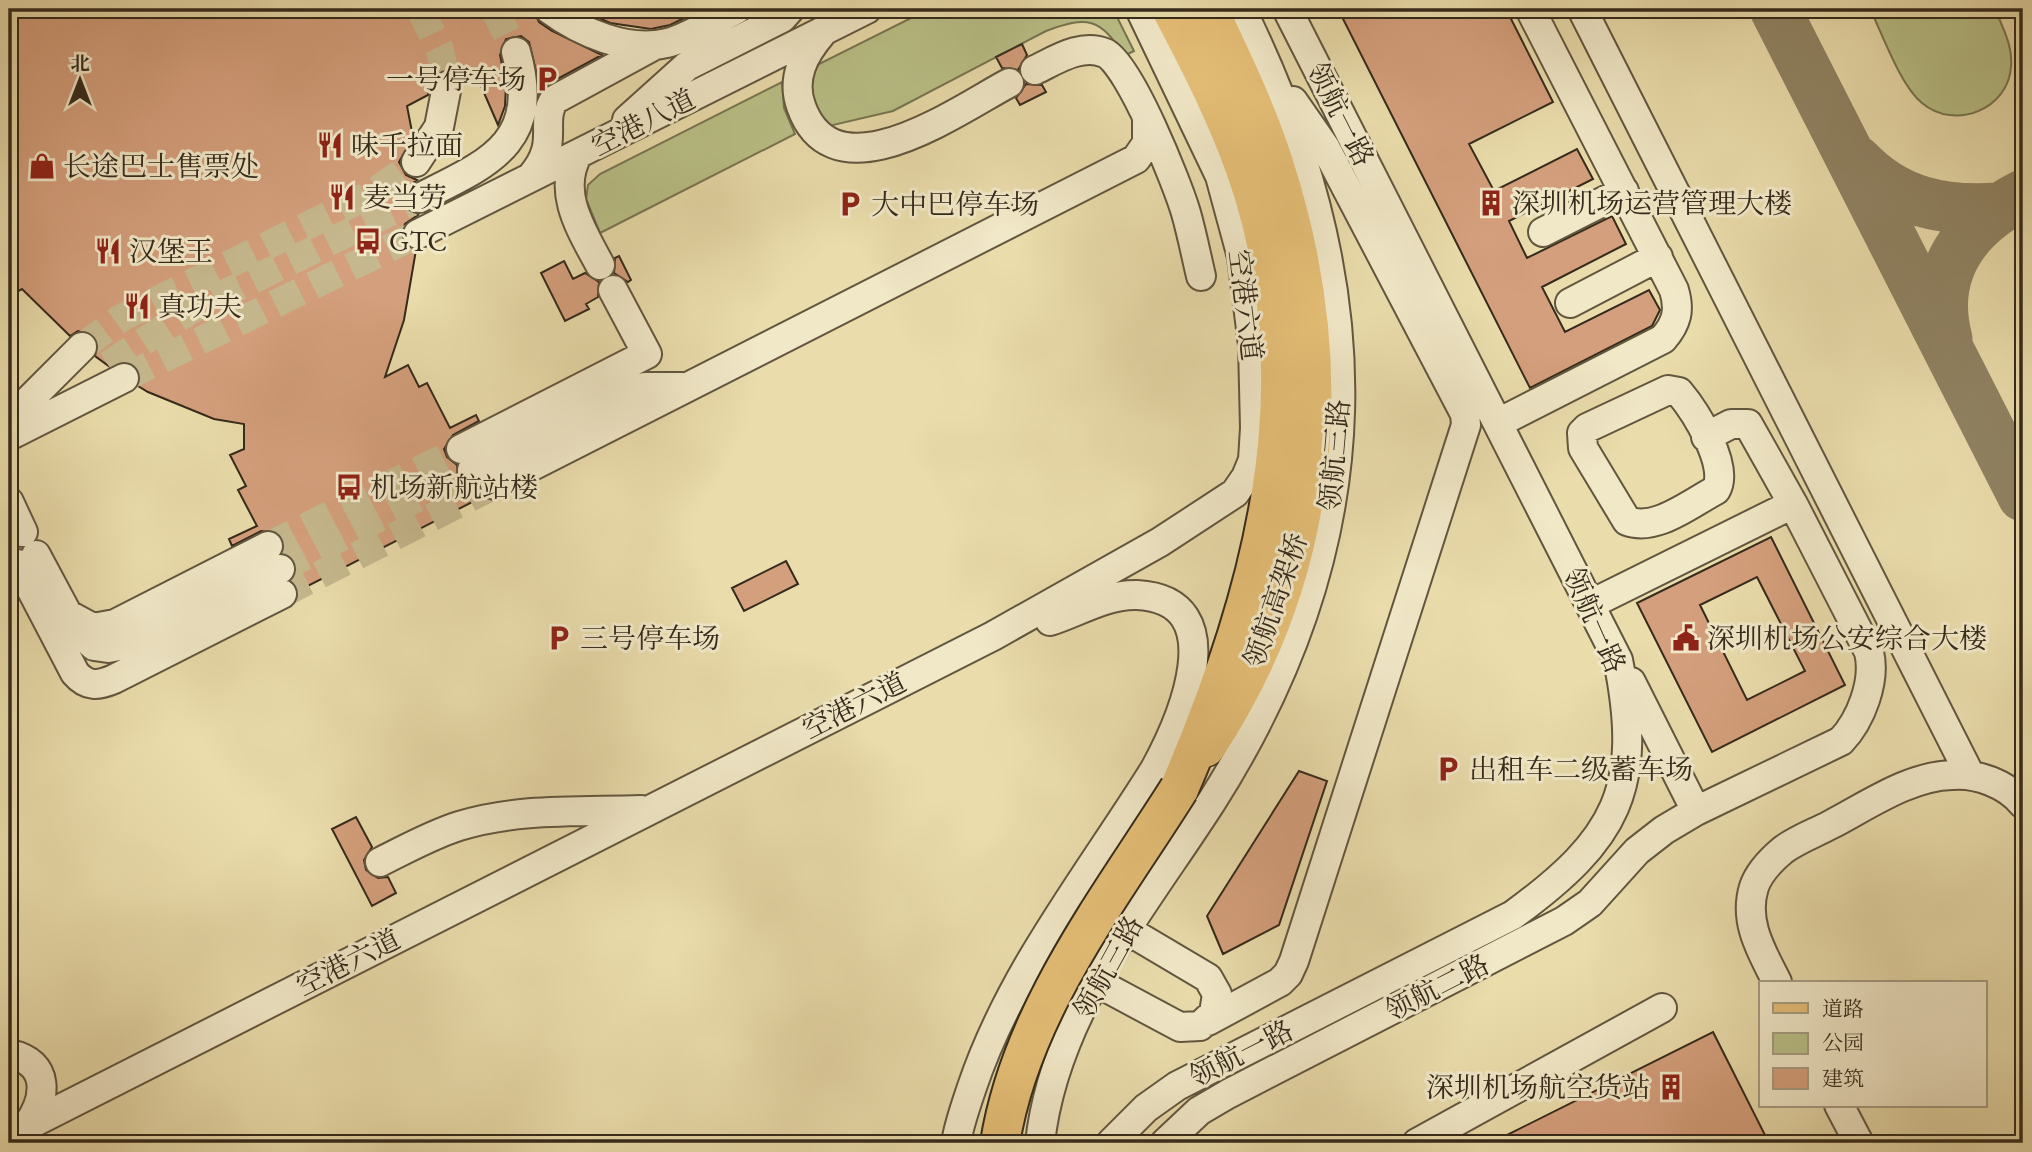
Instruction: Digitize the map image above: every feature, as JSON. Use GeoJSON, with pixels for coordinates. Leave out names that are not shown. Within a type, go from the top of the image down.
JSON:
{"type":"FeatureCollection","features":[{"type":"Feature","properties":{"kind":"highway"},"geometry":{"type":"LineString","coordinates":[[1171,9],[1209,81],[1253,193],[1272,284],[1278,370],[1276,468],[1269,517],[1246,611],[1201,736],[1171,803]]}},
{"type":"Feature","properties":{"kind":"highway","name":"领航高架桥"},"geometry":{"type":"LineString","coordinates":[[1000,1143],[1019,1065],[1043,1009],[1171,803]]}},
{"type":"Feature","properties":{"kind":"main road","name":"领航高架桥"},"geometry":{"type":"LineString","coordinates":[[1171,803],[1244,688],[1275,618],[1299,538],[1307,488],[1311,435],[1308,323],[1302,271],[1289,212],[1257,116],[1209,9]]}},
{"type":"Feature","properties":{"kind":"street"},"geometry":{"type":"LineString","coordinates":[[549,9],[580,28],[623,43],[655,45],[670,42],[737,9]]}},
{"type":"Feature","properties":{"kind":"street","name":"空港八道"},"geometry":{"type":"LineString","coordinates":[[418,234],[867,9]]}},
{"type":"Feature","properties":{"kind":"street","name":"空港六道"},"geometry":{"type":"LineString","coordinates":[[18,1130],[993,636],[1160,542],[1235,493],[1253,460],[1253,345],[1240,247],[1220,176],[1140,9]]}},
{"type":"Feature","properties":{"kind":"street","name":"领航三路"},"geometry":{"type":"LineString","coordinates":[[956,1141],[977,1073],[1004,1010],[1026,971],[1171,803],[1245,744],[1294,639],[1321,554],[1338,460],[1341,402],[1336,297],[1317,206],[1271,70],[1241,9]]}},
{"type":"Feature","properties":{"kind":"street","name":"领航一路"},"geometry":{"type":"LineString","coordinates":[[1111,1143],[1146,1108],[1177,1086],[1513,915],[1556,883],[1585,856],[1605,829],[1619,794],[1630,741],[1628,709],[1618,660],[1287,9]]}},
{"type":"Feature","properties":{"kind":"street"},"geometry":{"type":"LineString","coordinates":[[1498,423],[1664,339],[1674,326],[1678,303],[1658,257],[1530,9]]}},
{"type":"Feature","properties":{"kind":"street"},"geometry":{"type":"LineString","coordinates":[[1581,9],[1970,775]]}},
{"type":"Feature","properties":{"kind":"street"},"geometry":{"type":"LineString","coordinates":[[607,139],[674,75],[790,12]]}},
{"type":"Feature","properties":{"kind":"street"},"geometry":{"type":"LineString","coordinates":[[823,31],[800,66],[799,102],[817,132],[849,148],[873,148],[904,137],[1009,83]]}},
{"type":"Feature","properties":{"kind":"street"},"geometry":{"type":"LineString","coordinates":[[524,93],[623,43]]}},
{"type":"Feature","properties":{"kind":"street"},"geometry":{"type":"LineString","coordinates":[[531,177],[549,147],[549,111],[554,100],[655,45]]}},
{"type":"Feature","properties":{"kind":"street"},"geometry":{"type":"LineString","coordinates":[[1034,70],[1070,53],[1090,50],[1106,54],[1118,63],[1147,119],[1186,212],[1201,276]]}},
{"type":"Feature","properties":{"kind":"street"},"geometry":{"type":"LineString","coordinates":[[419,198],[491,160],[515,131],[524,93],[516,52]]}},
{"type":"Feature","properties":{"kind":"street"},"geometry":{"type":"LineString","coordinates":[[1096,982],[1180,1027],[1190,1028],[1280,982],[1288,974],[1466,425],[1465,414],[1325,147],[1271,70]]}},
{"type":"Feature","properties":{"kind":"street"},"geometry":{"type":"LineString","coordinates":[[416,162],[439,127],[447,86]]}},
{"type":"Feature","properties":{"kind":"street"},"geometry":{"type":"LineString","coordinates":[[578,154],[571,173],[572,202],[647,354],[476,468],[689,386],[1136,159],[1147,143],[1147,119]]}},
{"type":"Feature","properties":{"kind":"street"},"geometry":{"type":"LineString","coordinates":[[1543,232],[1624,191]]}},
{"type":"Feature","properties":{"kind":"street"},"geometry":{"type":"LineString","coordinates":[[1570,303],[1658,257]]}},
{"type":"Feature","properties":{"kind":"street"},"geometry":{"type":"LineString","coordinates":[[11,430],[82,346]]}},
{"type":"Feature","properties":{"kind":"street"},"geometry":{"type":"LineString","coordinates":[[11,430],[116,372]]}},
{"type":"Feature","properties":{"kind":"street"},"geometry":{"type":"LineString","coordinates":[[1668,390],[1679,392],[1687,401],[1706,437],[1721,466],[1721,482],[1716,490],[1657,521],[1636,524],[1627,521],[1581,441],[1587,428],[1668,390]]}},
{"type":"Feature","properties":{"kind":"street","name":"领航二路"},"geometry":{"type":"LineString","coordinates":[[1165,1143],[1199,1111],[1228,1094],[1564,922],[1590,903],[1651,839],[1696,811],[1840,741],[1852,730],[1871,676],[1868,652],[1793,504],[1748,424],[1731,424],[1706,437]]}},
{"type":"Feature","properties":{"kind":"street"},"geometry":{"type":"LineString","coordinates":[[9,502],[26,550],[75,673],[81,680],[94,685],[114,679],[277,570],[116,624],[93,628],[74,620],[65,610],[26,550]]}},
{"type":"Feature","properties":{"kind":"street"},"geometry":{"type":"LineString","coordinates":[[1591,604],[1793,504]]}},
{"type":"Feature","properties":{"kind":"street","name":"领航三路"},"geometry":{"type":"LineString","coordinates":[[993,636],[1051,621],[1118,596],[1159,599],[1177,608],[1189,626],[1195,653],[1192,677],[1169,743],[1171,803],[1126,930],[1096,982],[1069,1039],[1055,1076],[1040,1143]]}},
{"type":"Feature","properties":{"kind":"street"},"geometry":{"type":"LineString","coordinates":[[1618,660],[1696,811]]}},
{"type":"Feature","properties":{"kind":"street"},"geometry":{"type":"LineString","coordinates":[[1777,981],[1752,925],[1750,905],[1755,884],[1766,865],[1785,849],[1905,786],[1950,775],[1970,775],[2005,788],[2023,804]]}},
{"type":"Feature","properties":{"kind":"street"},"geometry":{"type":"LineString","coordinates":[[380,862],[441,832],[479,821],[536,813],[649,810]]}},
{"type":"Feature","properties":{"kind":"street"},"geometry":{"type":"LineString","coordinates":[[1126,930],[1237,998],[1250,998]]}},
{"type":"Feature","properties":{"kind":"street"},"geometry":{"type":"LineString","coordinates":[[1208,1021],[1218,1004],[1214,985]]}},
{"type":"Feature","properties":{"kind":"street"},"geometry":{"type":"LineString","coordinates":[[1417,1143],[1662,1008]]}},
{"type":"Feature","properties":{"kind":"street"},"geometry":{"type":"LineString","coordinates":[[1004,1010],[1005,1036],[1017,1051],[1036,1058],[1048,1055],[1069,1039]]}},
{"type":"Feature","properties":{"kind":"street"},"geometry":{"type":"LineString","coordinates":[[9,1054],[31,1064],[42,1087],[40,1103],[18,1130]]}},
{"type":"Feature","properties":{"kind":"street"},"geometry":{"type":"LineString","coordinates":[[1840,1106],[1859,1143]]}},
{"type":"Feature","properties":{"kind":"green space"},"geometry":{"type":"Polygon","coordinates":[[[929,9],[1113,9],[1134,51],[1124,56],[1100,27],[1091,23],[1072,23],[1046,31],[893,111],[829,126],[811,96],[810,81],[819,64],[929,9]]]}},
{"type":"Feature","properties":{"kind":"green space"},"geometry":{"type":"Polygon","coordinates":[[[1870,9],[1995,9],[2006,36],[2011,59],[2008,81],[2001,94],[1991,104],[1964,115],[1935,111],[1922,103],[1899,72],[1870,9]]]}},
{"type":"Feature","properties":{"kind":"green space"},"geometry":{"type":"Polygon","coordinates":[[[782,82],[784,108],[795,134],[600,233],[586,199],[588,185],[600,174],[782,82]]]}},
{"type":"Feature","properties":{"kind":"building"},"geometry":{"type":"Polygon","coordinates":[[[9,9],[533,9],[539,22],[552,31],[602,55],[546,85],[539,94],[529,42],[521,36],[506,39],[500,55],[506,84],[505,106],[498,125],[475,72],[462,79],[451,70],[441,71],[434,76],[428,95],[407,106],[413,137],[399,162],[406,175],[417,180],[406,188],[402,198],[409,211],[418,215],[405,224],[401,234],[408,247],[416,250],[404,320],[385,377],[408,365],[419,387],[427,383],[450,428],[476,415],[479,421],[453,435],[444,449],[447,457],[457,465],[458,478],[464,484],[479,485],[484,496],[298,591],[291,580],[296,571],[295,562],[283,553],[283,539],[278,533],[261,531],[232,546],[229,539],[257,526],[238,490],[246,486],[230,455],[244,449],[244,424],[214,419],[148,392],[138,386],[139,371],[134,365],[124,361],[110,367],[95,356],[98,343],[93,335],[78,331],[70,336],[22,289],[9,296],[9,9]]]}},
{"type":"Feature","properties":{"kind":"building"},"geometry":{"type":"Polygon","coordinates":[[[579,9],[703,9],[670,25],[651,29],[610,23],[579,9]]]}},
{"type":"Feature","properties":{"kind":"building","name":"深圳机场运营管理大楼"},"geometry":{"type":"Polygon","coordinates":[[[1338,9],[1506,9],[1553,102],[1469,144],[1494,191],[1577,149],[1593,179],[1509,221],[1527,258],[1612,216],[1626,244],[1542,287],[1565,332],[1649,290],[1660,310],[1652,326],[1530,388],[1338,9]]]}},
{"type":"Feature","properties":{"kind":"building"},"geometry":{"type":"Polygon","coordinates":[[[1022,44],[1027,55],[1018,70],[1002,68],[996,57],[1022,44]]]}},
{"type":"Feature","properties":{"kind":"building"},"geometry":{"type":"Polygon","coordinates":[[[1026,84],[1042,85],[1046,92],[1020,105],[1016,98],[1026,84]]]}},
{"type":"Feature","properties":{"kind":"building"},"geometry":{"type":"Polygon","coordinates":[[[619,256],[631,280],[628,282],[614,273],[615,258],[619,256]]]}},
{"type":"Feature","properties":{"kind":"building"},"geometry":{"type":"Polygon","coordinates":[[[564,261],[573,279],[585,273],[599,282],[598,297],[586,304],[589,309],[565,321],[541,273],[564,261]]]}},
{"type":"Feature","properties":{"kind":"building","name":"深圳机场公安综合大楼"},"geometry":{"type":"Polygon","coordinates":[[[1771,537],[1845,685],[1712,752],[1637,603],[1771,537]],[[1757,577],[1700,605],[1747,700],[1805,671],[1757,577]]]}},
{"type":"Feature","properties":{"kind":"building"},"geometry":{"type":"Polygon","coordinates":[[[786,561],[798,584],[744,611],[732,588],[786,561]]]}},
{"type":"Feature","properties":{"kind":"building"},"geometry":{"type":"Polygon","coordinates":[[[1299,771],[1327,781],[1279,925],[1223,954],[1207,916],[1299,771]]]}},
{"type":"Feature","properties":{"kind":"building"},"geometry":{"type":"Polygon","coordinates":[[[356,817],[372,847],[364,860],[366,870],[378,878],[388,877],[396,893],[372,906],[332,829],[356,817]]]}},
{"type":"Feature","properties":{"kind":"building","name":"深圳机场航空货站"},"geometry":{"type":"Polygon","coordinates":[[[1713,1032],[1769,1143],[1491,1143],[1713,1032]]]}},
{"type":"Feature","properties":{"kind":"taxiway"},"geometry":{"type":"LineString","coordinates":[[1775,9],[2023,496]]}},
{"type":"Feature","properties":{"kind":"taxiway"},"geometry":{"type":"LineString","coordinates":[[1857,161],[1872,175],[1904,195],[1940,206],[1998,208]]}},
{"type":"Feature","properties":{"kind":"taxiway"},"geometry":{"type":"LineString","coordinates":[[1947,339],[1943,292],[1948,271],[1957,252],[1969,235],[1985,220],[2023,195]]}},
{"type":"Feature","properties":{"kind":"tunnel"},"geometry":{"type":"LineString","coordinates":[[420,9],[440,50],[447,86]]}},
{"type":"Feature","properties":{"kind":"tunnel"},"geometry":{"type":"LineString","coordinates":[[494,9],[516,52]]}},
{"type":"Feature","properties":{"kind":"tunnel"},"geometry":{"type":"LineString","coordinates":[[82,347],[121,318],[373,193],[416,162]]}},
{"type":"Feature","properties":{"kind":"tunnel"},"geometry":{"type":"LineString","coordinates":[[108,365],[191,310],[419,198]]}},
{"type":"Feature","properties":{"kind":"tunnel"},"geometry":{"type":"LineString","coordinates":[[124,378],[418,234]]}},
{"type":"Feature","properties":{"kind":"tunnel"},"geometry":{"type":"LineString","coordinates":[[268,546],[461,449]]}},
{"type":"Feature","properties":{"kind":"tunnel"},"geometry":{"type":"LineString","coordinates":[[280,569],[472,470]]}},
{"type":"Feature","properties":{"kind":"tunnel"},"geometry":{"type":"LineString","coordinates":[[282,594],[495,485]]}},
{"type":"Feature","properties":{"kind":"tunnel"},"geometry":{"type":"LineString","coordinates":[[9,544],[18,564]]}},
{"type":"Feature","properties":{"kind":"place","name":"一号停车场"},"geometry":{"type":"Point","coordinates":[547,79]}},
{"type":"Feature","properties":{"kind":"place","name":"味千拉面"},"geometry":{"type":"Point","coordinates":[330,145]}},
{"type":"Feature","properties":{"kind":"place","name":"长途巴士售票处"},"geometry":{"type":"Point","coordinates":[42,166]}},
{"type":"Feature","properties":{"kind":"place","name":"麦当劳"},"geometry":{"type":"Point","coordinates":[342,197]}},
{"type":"Feature","properties":{"kind":"place","name":"深圳机场运营管理大楼"},"geometry":{"type":"Point","coordinates":[1491,203]}},
{"type":"Feature","properties":{"kind":"place","name":"大中巴停车场"},"geometry":{"type":"Point","coordinates":[850,204]}},
{"type":"Feature","properties":{"kind":"place","name":"GTC"},"geometry":{"type":"Point","coordinates":[368,241]}},
{"type":"Feature","properties":{"kind":"place","name":"汉堡王"},"geometry":{"type":"Point","coordinates":[108,251]}},
{"type":"Feature","properties":{"kind":"place","name":"真功夫"},"geometry":{"type":"Point","coordinates":[137,306]}},
{"type":"Feature","properties":{"kind":"place","name":"机场新航站楼"},"geometry":{"type":"Point","coordinates":[349,487]}},
{"type":"Feature","properties":{"kind":"place","name":"三号停车场"},"geometry":{"type":"Point","coordinates":[559,638]}},
{"type":"Feature","properties":{"kind":"place","name":"深圳机场公安综合大楼"},"geometry":{"type":"Point","coordinates":[1686,638]}},
{"type":"Feature","properties":{"kind":"place","name":"出租车二级蓄车场"},"geometry":{"type":"Point","coordinates":[1448,769]}},
{"type":"Feature","properties":{"kind":"place","name":"深圳机场航空货站"},"geometry":{"type":"Point","coordinates":[1671,1087]}}]}
